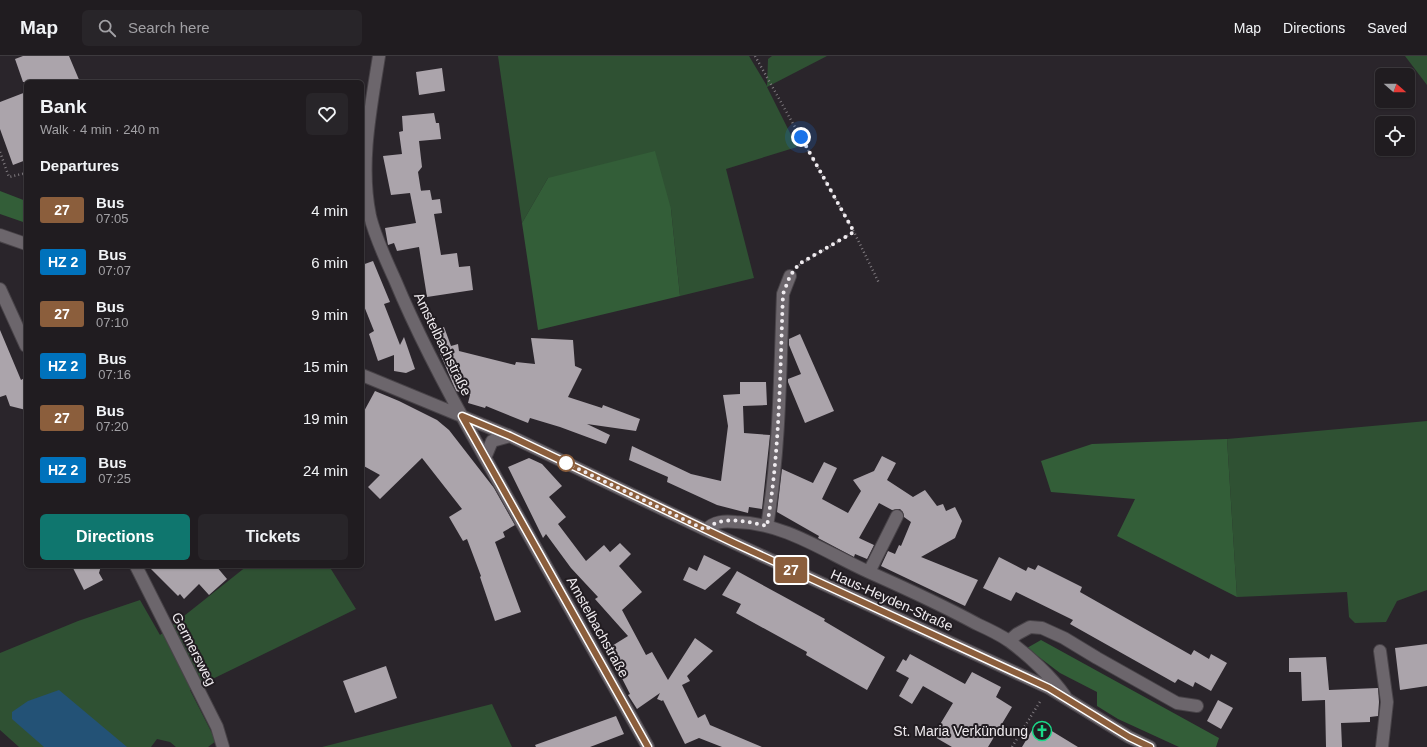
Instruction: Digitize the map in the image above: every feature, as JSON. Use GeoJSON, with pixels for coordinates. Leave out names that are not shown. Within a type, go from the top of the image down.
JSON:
{"type":"FeatureCollection","features":[{"type":"Feature","properties":{"kind":"street","name":"Amstelbachstraße"},"geometry":{"type":"LineString","coordinates":[[379,56],[370,116],[366,163],[367,193],[370,217],[418,334],[485,458],[648,747]]}},
{"type":"Feature","properties":{"kind":"street"},"geometry":{"type":"LineString","coordinates":[[0,235],[24,243]]}},
{"type":"Feature","properties":{"kind":"street"},"geometry":{"type":"LineString","coordinates":[[767,526],[771,504],[776,443],[783,294],[790,276]]}},
{"type":"Feature","properties":{"kind":"street"},"geometry":{"type":"LineString","coordinates":[[0,289],[24,342]]}},
{"type":"Feature","properties":{"kind":"street","name":"Haus-Heyden-Straße"},"geometry":{"type":"LineString","coordinates":[[364,376],[510,436],[706,530],[1049,688],[1129,737],[1150,747]]}},
{"type":"Feature","properties":{"kind":"street"},"geometry":{"type":"LineString","coordinates":[[485,458],[492,441],[510,436]]}},
{"type":"Feature","properties":{"kind":"street","name":"Haus-Heyden-Straße"},"geometry":{"type":"LineString","coordinates":[[869,572],[897,516]]}},
{"type":"Feature","properties":{"kind":"street","name":"Haus-Heyden-Straße"},"geometry":{"type":"LineString","coordinates":[[706,530],[712,523],[725,521],[745,522],[767,526],[799,536],[869,572],[938,602],[1009,641],[1056,683],[1065,697]]}},
{"type":"Feature","properties":{"kind":"street","name":"Germersweg"},"geometry":{"type":"LineString","coordinates":[[137,568],[217,727],[223,747]]}},
{"type":"Feature","properties":{"kind":"street"},"geometry":{"type":"LineString","coordinates":[[1009,641],[1016,634],[1030,627],[1042,628],[1064,638],[1178,703],[1197,706]]}},
{"type":"Feature","properties":{"kind":"street"},"geometry":{"type":"LineString","coordinates":[[1380,651],[1387,702],[1382,747]]}},
{"type":"Feature","properties":{"kind":"path"},"geometry":{"type":"LineString","coordinates":[[755,56],[854,232],[879,283]]}},
{"type":"Feature","properties":{"kind":"path"},"geometry":{"type":"LineString","coordinates":[[0,152],[9,177],[24,173]]}},
{"type":"Feature","properties":{"kind":"path"},"geometry":{"type":"LineString","coordinates":[[790,276],[799,264],[854,232]]}},
{"type":"Feature","properties":{"kind":"path"},"geometry":{"type":"LineString","coordinates":[[1012,747],[1049,688]]}},
{"type":"Feature","properties":{"kind":"green space"},"geometry":{"type":"Polygon","coordinates":[[[498,56],[749,56],[767,86],[768,59],[772,56],[827,56],[767,87],[797,147],[726,169],[754,278],[680,296],[671,209],[548,178],[522,223],[498,56]]]}},
{"type":"Feature","properties":{"kind":"green space"},"geometry":{"type":"Polygon","coordinates":[[[1405,56],[1427,56],[1427,85],[1415,68],[1405,56]]]}},
{"type":"Feature","properties":{"kind":"green space"},"geometry":{"type":"Polygon","coordinates":[[[655,151],[671,209],[680,296],[538,330],[522,223],[548,178],[655,151]]]}},
{"type":"Feature","properties":{"kind":"green space"},"geometry":{"type":"Polygon","coordinates":[[[0,191],[24,200],[24,222],[0,214],[0,191]]]}},
{"type":"Feature","properties":{"kind":"green space"},"geometry":{"type":"Polygon","coordinates":[[[1427,421],[1427,590],[1397,601],[1386,622],[1355,623],[1349,617],[1347,592],[1237,597],[1227,439],[1427,421]]]}},
{"type":"Feature","properties":{"kind":"green space"},"geometry":{"type":"Polygon","coordinates":[[[1227,439],[1237,597],[1117,536],[1135,499],[1051,492],[1041,461],[1092,444],[1227,439]]]}},
{"type":"Feature","properties":{"kind":"green space"},"geometry":{"type":"Polygon","coordinates":[[[244,568],[330,568],[356,609],[190,690],[216,741],[208,747],[176,747],[170,742],[157,739],[151,747],[19,747],[0,730],[0,653],[78,621],[140,600],[160,635],[244,568]]]}},
{"type":"Feature","properties":{"kind":"green space"},"geometry":{"type":"Polygon","coordinates":[[[1041,640],[1219,738],[1216,747],[1179,747],[1118,719],[1097,706],[1097,692],[1060,673],[1027,648],[1041,640]]]}},
{"type":"Feature","properties":{"kind":"green space"},"geometry":{"type":"Polygon","coordinates":[[[492,704],[512,747],[322,747],[492,704]]]}},
{"type":"Feature","properties":{"kind":"water"},"geometry":{"type":"Polygon","coordinates":[[[59,690],[127,747],[44,747],[12,719],[12,712],[28,701],[59,690]]]}},
{"type":"Feature","properties":{"kind":"building"},"geometry":{"type":"Polygon","coordinates":[[[23,56],[69,56],[79,80],[24,80],[23,82],[15,59],[23,56]]]}},
{"type":"Feature","properties":{"kind":"building"},"geometry":{"type":"Polygon","coordinates":[[[442,68],[445,91],[419,95],[416,72],[442,68]]]}},
{"type":"Feature","properties":{"kind":"building"},"geometry":{"type":"Polygon","coordinates":[[[24,93],[24,161],[13,165],[0,129],[0,102],[24,93]]]}},
{"type":"Feature","properties":{"kind":"building"},"geometry":{"type":"Polygon","coordinates":[[[434,113],[436,123],[439,123],[441,139],[419,141],[422,167],[418,172],[421,191],[430,190],[432,200],[440,199],[442,213],[434,214],[441,255],[457,253],[459,267],[470,266],[473,290],[427,297],[419,247],[397,251],[394,243],[388,245],[385,228],[416,223],[410,193],[391,195],[383,156],[402,154],[399,132],[403,131],[402,116],[434,113]]]}},
{"type":"Feature","properties":{"kind":"building"},"geometry":{"type":"Polygon","coordinates":[[[373,261],[390,302],[384,304],[400,345],[404,337],[415,369],[406,373],[394,371],[394,355],[378,361],[369,334],[374,331],[364,306],[364,264],[373,261]]]}},
{"type":"Feature","properties":{"kind":"building"},"geometry":{"type":"Polygon","coordinates":[[[444,327],[451,346],[458,344],[459,351],[515,365],[516,362],[535,364],[531,338],[573,340],[575,366],[582,369],[568,397],[602,408],[603,405],[640,419],[636,431],[587,424],[610,435],[606,444],[530,418],[528,423],[486,406],[485,408],[468,403],[470,395],[456,391],[431,332],[444,327]]]}},
{"type":"Feature","properties":{"kind":"building"},"geometry":{"type":"Polygon","coordinates":[[[0,330],[21,380],[24,378],[24,410],[10,406],[6,395],[0,397],[0,330]]]}},
{"type":"Feature","properties":{"kind":"building"},"geometry":{"type":"Polygon","coordinates":[[[800,334],[834,411],[805,423],[788,382],[788,379],[801,374],[789,345],[789,339],[800,334]]]}},
{"type":"Feature","properties":{"kind":"building"},"geometry":{"type":"Polygon","coordinates":[[[740,382],[766,382],[767,405],[743,406],[744,433],[770,435],[762,509],[749,507],[748,513],[717,505],[667,482],[668,477],[629,460],[632,446],[691,474],[721,481],[728,426],[723,395],[740,394],[740,382]]]}},
{"type":"Feature","properties":{"kind":"building"},"geometry":{"type":"Polygon","coordinates":[[[375,391],[437,420],[449,430],[494,488],[515,525],[503,532],[505,537],[495,542],[521,612],[495,621],[480,577],[481,576],[467,539],[463,541],[449,517],[462,509],[422,458],[380,499],[368,487],[380,475],[364,466],[364,411],[375,391]]]}},
{"type":"Feature","properties":{"kind":"building"},"geometry":{"type":"Polygon","coordinates":[[[882,456],[896,463],[887,480],[913,497],[925,490],[937,506],[943,504],[946,511],[955,507],[962,521],[955,538],[921,557],[978,580],[965,606],[881,566],[888,551],[895,554],[899,545],[901,546],[911,522],[904,517],[903,512],[900,509],[892,510],[879,503],[859,538],[874,545],[867,559],[855,554],[854,557],[818,538],[819,536],[777,512],[782,469],[813,483],[824,462],[837,468],[822,499],[848,513],[861,491],[853,480],[874,471],[882,456]]]}},
{"type":"Feature","properties":{"kind":"building"},"geometry":{"type":"Polygon","coordinates":[[[529,458],[542,464],[562,486],[549,497],[566,517],[558,524],[586,561],[604,545],[610,552],[620,543],[631,554],[619,566],[642,592],[622,610],[646,655],[652,652],[668,680],[695,638],[713,651],[687,676],[690,681],[682,685],[698,718],[705,714],[710,725],[762,747],[722,747],[699,738],[685,744],[663,700],[657,699],[660,693],[637,709],[628,695],[630,694],[607,649],[628,636],[595,599],[598,597],[571,568],[546,534],[543,538],[508,467],[529,458]]]}},
{"type":"Feature","properties":{"kind":"building"},"geometry":{"type":"Polygon","coordinates":[[[704,555],[731,568],[705,590],[683,580],[689,567],[697,571],[704,555]]]}},
{"type":"Feature","properties":{"kind":"building"},"geometry":{"type":"Polygon","coordinates":[[[999,557],[1026,571],[1028,567],[1035,570],[1038,565],[1082,587],[1080,592],[1191,655],[1194,650],[1209,659],[1211,654],[1227,663],[1211,691],[1195,682],[1193,687],[1178,679],[1175,683],[1070,624],[1073,620],[1016,592],[1011,601],[983,588],[999,557]]]}},
{"type":"Feature","properties":{"kind":"building"},"geometry":{"type":"Polygon","coordinates":[[[73,568],[100,568],[99,573],[103,580],[84,590],[73,568]]]}},
{"type":"Feature","properties":{"kind":"building"},"geometry":{"type":"Polygon","coordinates":[[[150,568],[218,568],[227,579],[209,595],[199,584],[184,599],[180,594],[178,596],[150,568]]]}},
{"type":"Feature","properties":{"kind":"building"},"geometry":{"type":"Polygon","coordinates":[[[737,571],[825,619],[824,621],[885,657],[867,690],[806,655],[807,652],[736,613],[741,604],[722,595],[737,571]]]}},
{"type":"Feature","properties":{"kind":"building"},"geometry":{"type":"Polygon","coordinates":[[[1427,644],[1427,686],[1400,690],[1395,648],[1427,644]]]}},
{"type":"Feature","properties":{"kind":"building"},"geometry":{"type":"Polygon","coordinates":[[[910,654],[965,684],[972,672],[1001,687],[996,697],[1012,707],[988,747],[952,747],[933,736],[953,703],[923,686],[912,704],[899,696],[909,678],[896,671],[903,659],[906,661],[910,654]]]}},
{"type":"Feature","properties":{"kind":"building"},"geometry":{"type":"Polygon","coordinates":[[[1326,657],[1329,690],[1378,688],[1378,716],[1370,717],[1370,722],[1341,723],[1342,747],[1326,747],[1325,700],[1302,701],[1301,672],[1289,672],[1289,658],[1326,657]]]}},
{"type":"Feature","properties":{"kind":"building"},"geometry":{"type":"Polygon","coordinates":[[[386,666],[397,698],[355,713],[343,681],[386,666]]]}},
{"type":"Feature","properties":{"kind":"building"},"geometry":{"type":"Polygon","coordinates":[[[1218,700],[1233,708],[1221,729],[1207,721],[1218,700]]]}},
{"type":"Feature","properties":{"kind":"building"},"geometry":{"type":"Polygon","coordinates":[[[616,716],[624,734],[590,747],[536,747],[535,745],[616,716]]]}},
{"type":"Feature","properties":{"kind":"building","name":"St. Maria Verkündung"},"geometry":{"type":"Polygon","coordinates":[[[1037,722],[1078,747],[1022,747],[1037,722]]]}},
{"type":"Feature","properties":{"kind":"bus line","name":"27"},"geometry":{"type":"LineString","coordinates":[[648,747],[462,416],[510,436],[816,582],[1049,688],[1129,737],[1150,747]]}},
{"type":"Feature","properties":{"kind":"place","name":"St. Maria Verkündung"},"geometry":{"type":"Point","coordinates":[1042,731]}},
{"type":"Feature","properties":{"kind":"route"},"geometry":{"type":"LineString","coordinates":[[566,463],[565,462],[706,530],[712,523],[725,521],[745,522],[767,526],[771,504],[776,443],[783,294],[790,276],[799,264],[854,232],[801,137]]}}]}
